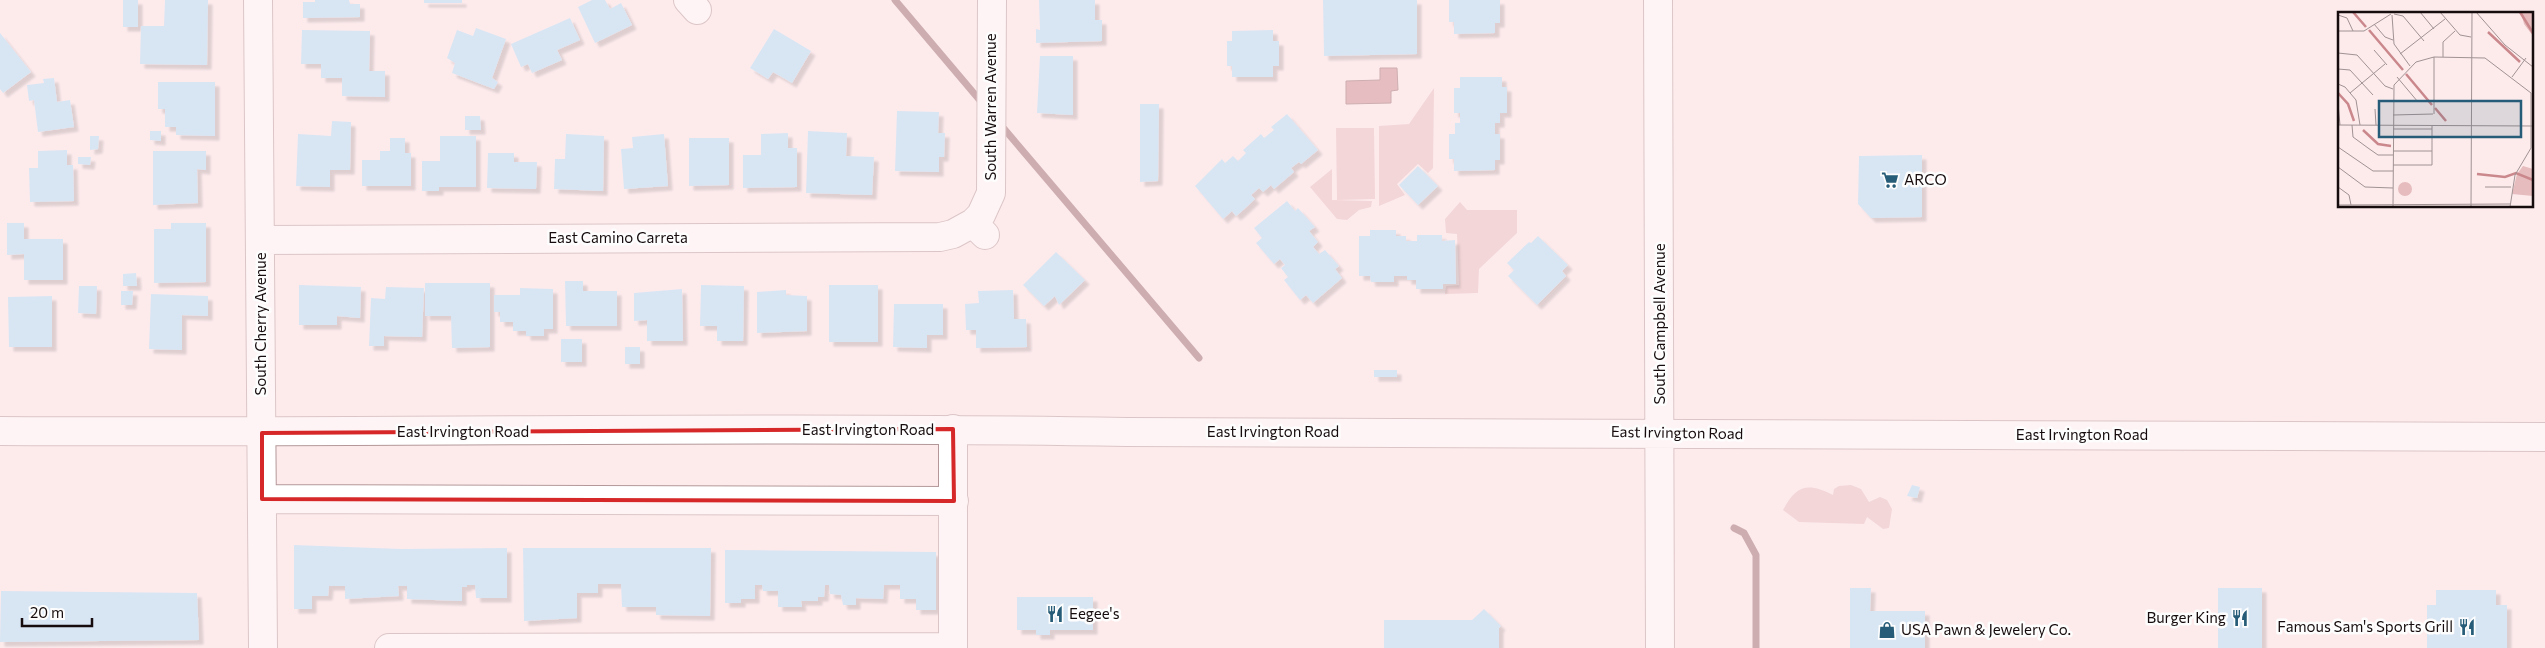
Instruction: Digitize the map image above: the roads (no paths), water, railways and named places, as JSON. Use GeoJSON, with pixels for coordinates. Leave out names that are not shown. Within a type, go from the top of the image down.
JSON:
{"type":"FeatureCollection","features":[{"type":"Feature","properties":{"kind":"main road","name":"South Cherry Avenue"},"geometry":{"type":"LineString","coordinates":[[258,0],[263,648]]}},
{"type":"Feature","properties":{"kind":"main road","name":"South Warren Avenue"},"geometry":{"type":"LineString","coordinates":[[979,229],[981,214],[991,193],[992,0]]}},
{"type":"Feature","properties":{"kind":"main road","name":"South Campbell Avenue"},"geometry":{"type":"LineString","coordinates":[[1658,0],[1661,433],[1660,648]]}},
{"type":"Feature","properties":{"kind":"main road","name":"East Camino Carreta"},"geometry":{"type":"LineString","coordinates":[[260,240],[940,237],[979,229]]}},
{"type":"Feature","properties":{"kind":"main road","name":"East Irvington Road"},"geometry":{"type":"LineString","coordinates":[[0,431],[262,432],[953,429],[1126,432],[2545,437]]}},
{"type":"Feature","properties":{"kind":"main road"},"geometry":{"type":"LineString","coordinates":[[390,648],[953,647],[953,429]]}},
{"type":"Feature","properties":{"kind":"main road"},"geometry":{"type":"LineString","coordinates":[[262,499],[954,500]]}},
{"type":"Feature","properties":{"kind":"waterway"},"geometry":{"type":"LineString","coordinates":[[895,0],[983,104]]}},
{"type":"Feature","properties":{"kind":"waterway"},"geometry":{"type":"LineString","coordinates":[[1000,124],[1199,358]]}},
{"type":"Feature","properties":{"kind":"waterway"},"geometry":{"type":"LineString","coordinates":[[1734,528],[1744,533],[1756,555],[1756,648]]}},
{"type":"Feature","properties":{"kind":"place","name":"ARCO"},"geometry":{"type":"Point","coordinates":[1890,180]}},
{"type":"Feature","properties":{"kind":"place","name":"Eegee's"},"geometry":{"type":"Point","coordinates":[1055,614]}},
{"type":"Feature","properties":{"kind":"place","name":"Burger King"},"geometry":{"type":"Point","coordinates":[2240,618]}},
{"type":"Feature","properties":{"kind":"place","name":"Famous Sam's Sports Grill"},"geometry":{"type":"Point","coordinates":[2467,627]}},
{"type":"Feature","properties":{"kind":"place","name":"USA Pawn & Jewelery Co."},"geometry":{"type":"Point","coordinates":[1887,630]}}]}
